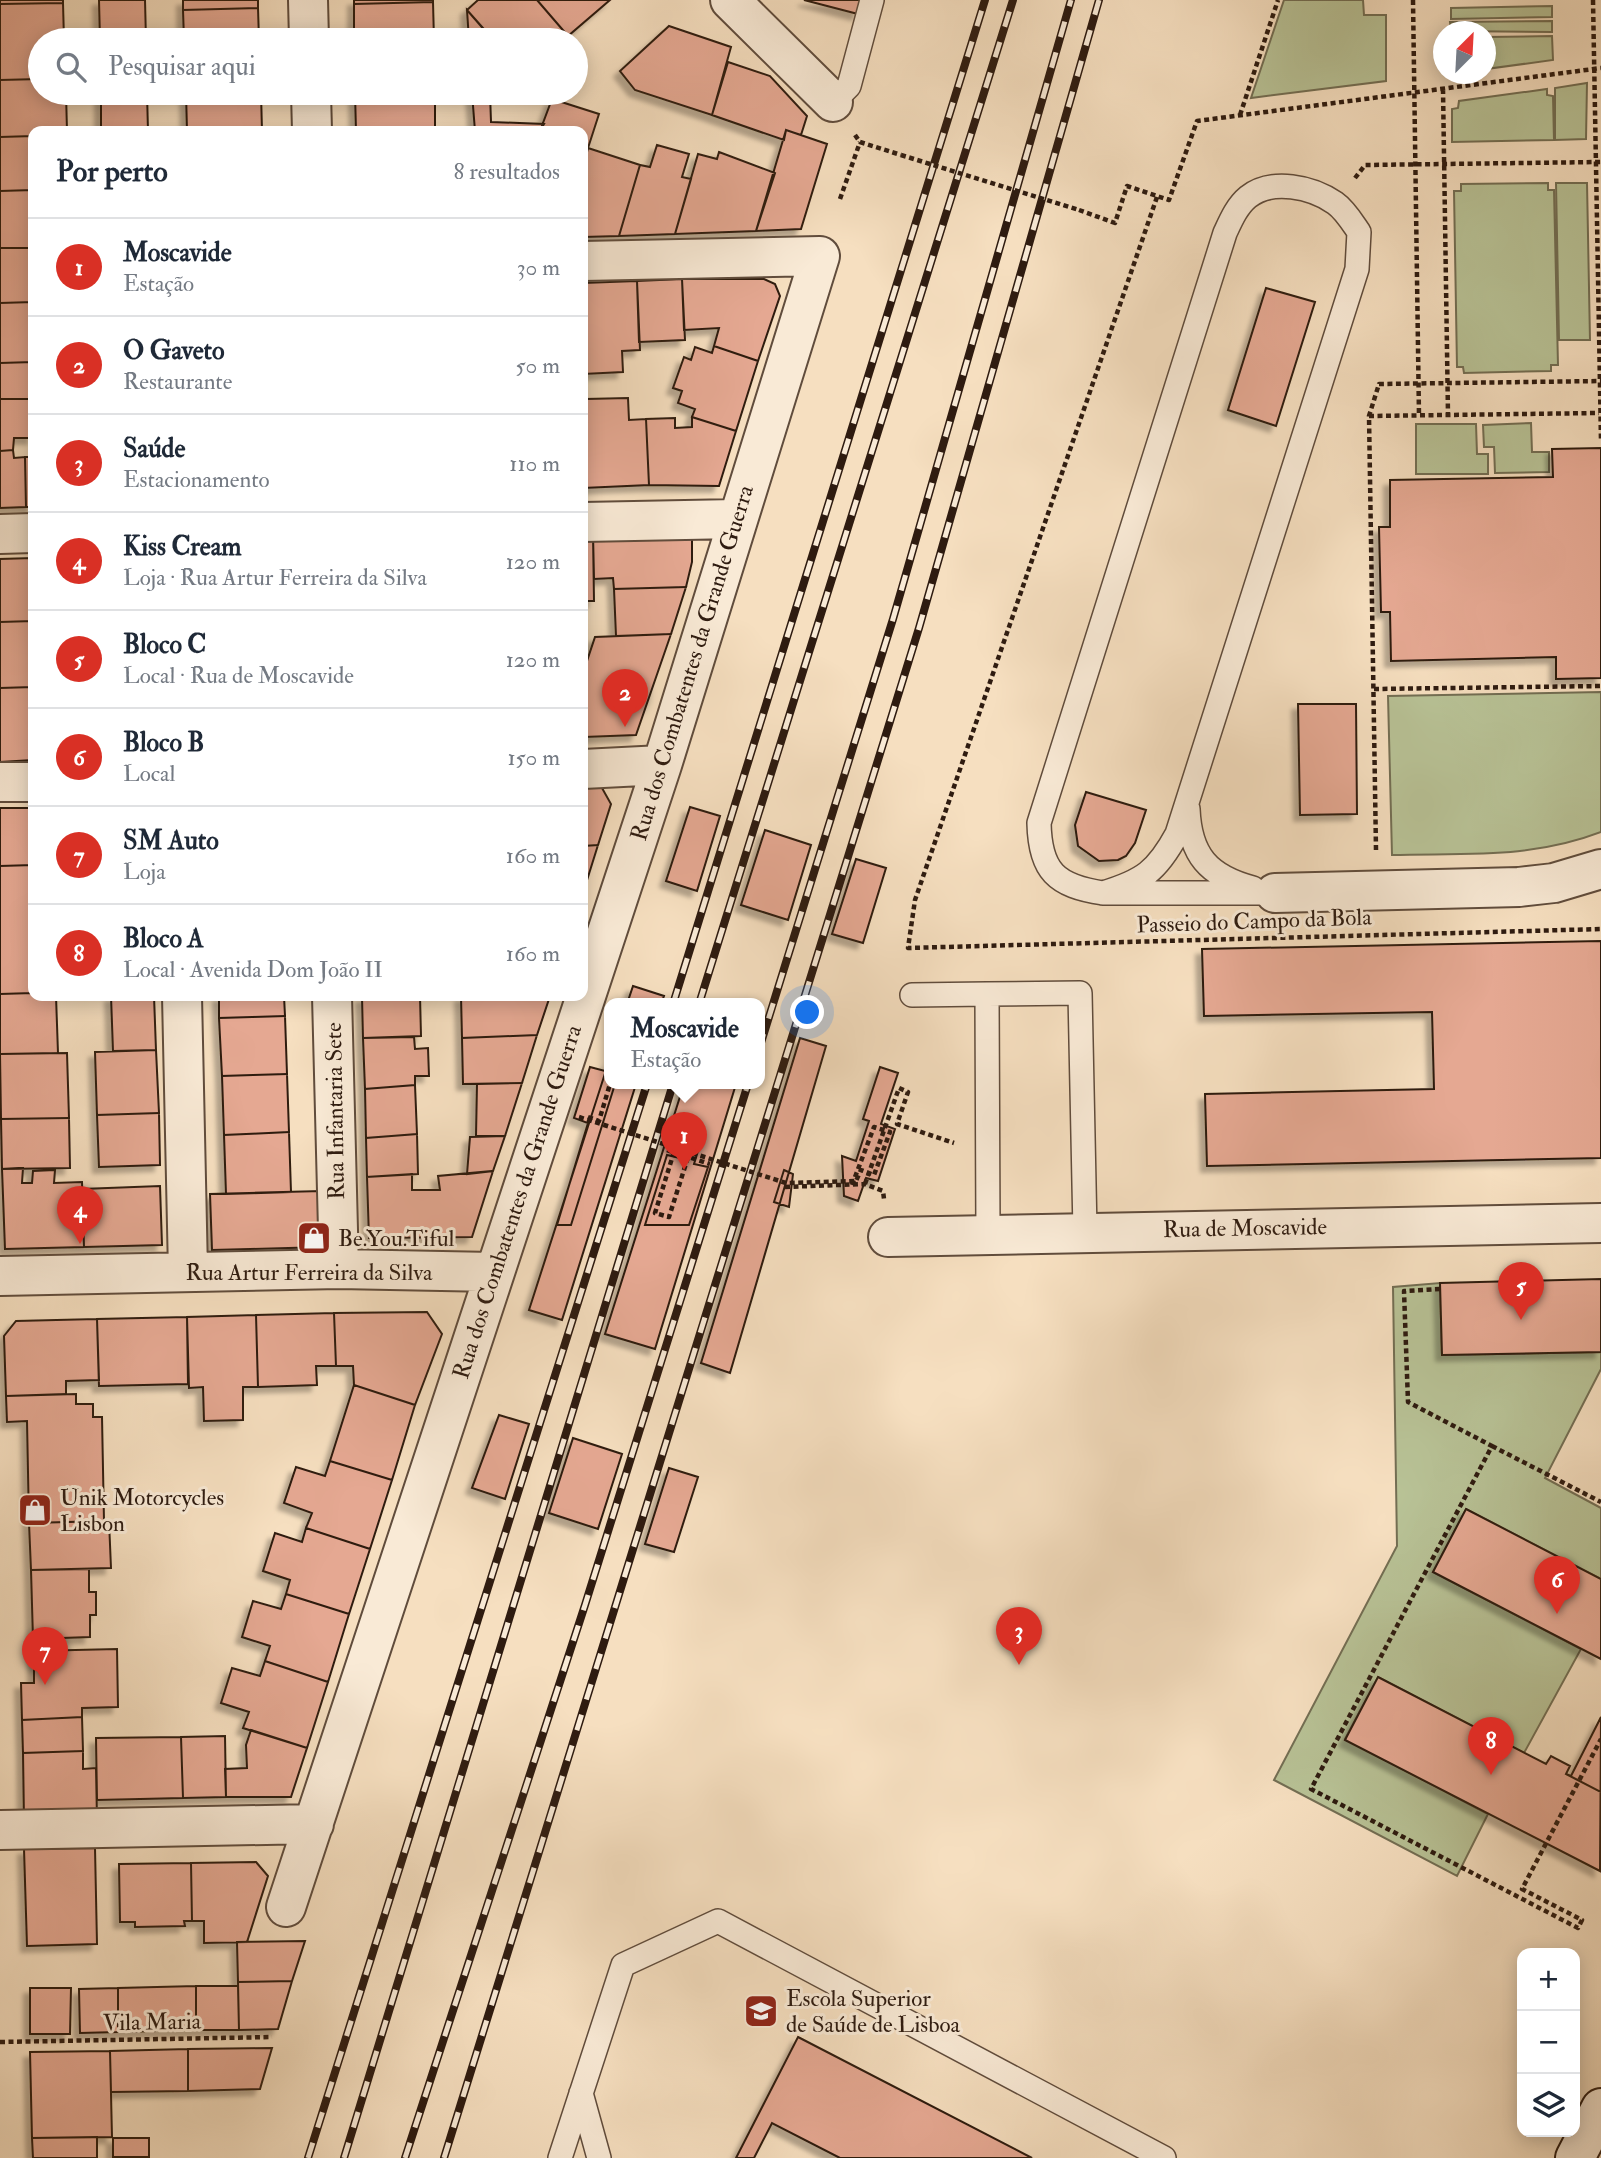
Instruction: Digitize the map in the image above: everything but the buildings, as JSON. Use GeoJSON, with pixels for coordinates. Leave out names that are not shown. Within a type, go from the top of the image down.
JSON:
{"type":"FeatureCollection","features":[{"type":"Feature","properties":{"kind":"street"},"geometry":{"type":"LineString","coordinates":[[308,0],[309,28]]}},
{"type":"Feature","properties":{"kind":"street"},"geometry":{"type":"LineString","coordinates":[[730,0],[833,102]]}},
{"type":"Feature","properties":{"kind":"street"},"geometry":{"type":"LineString","coordinates":[[311,105],[312,126]]}},
{"type":"Feature","properties":{"kind":"street","name":"Rua dos Combatentes da Grande Guerra"},"geometry":{"type":"LineString","coordinates":[[588,261],[820,256],[736,519],[662,765],[588,987]]}},
{"type":"Feature","properties":{"kind":"street"},"geometry":{"type":"LineString","coordinates":[[588,522],[736,519]]}},
{"type":"Feature","properties":{"kind":"street"},"geometry":{"type":"LineString","coordinates":[[0,534],[28,533]]}},
{"type":"Feature","properties":{"kind":"street"},"geometry":{"type":"LineString","coordinates":[[588,769],[662,765]]}},
{"type":"Feature","properties":{"kind":"street"},"geometry":{"type":"LineString","coordinates":[[0,782],[28,782]]}},
{"type":"Feature","properties":{"kind":"street"},"geometry":{"type":"LineString","coordinates":[[1275,894],[1518,887],[1554,883],[1601,869]]}},
{"type":"Feature","properties":{"kind":"street"},"geometry":{"type":"LineString","coordinates":[[182,1001],[188,1272]]}},
{"type":"Feature","properties":{"kind":"street","name":"Rua Infantaria Sete"},"geometry":{"type":"LineString","coordinates":[[332,1001],[339,1269]]}},
{"type":"Feature","properties":{"kind":"street","name":"Rua dos Combatentes da Grande Guerra"},"geometry":{"type":"LineString","coordinates":[[286,1907],[583,1001]]}},
{"type":"Feature","properties":{"kind":"street","name":"Rua de Moscavide"},"geometry":{"type":"LineString","coordinates":[[888,1237],[1085,1231],[1601,1223]]}},
{"type":"Feature","properties":{"kind":"street","name":"Rua Artur Ferreira da Silva"},"geometry":{"type":"LineString","coordinates":[[0,1276],[339,1269],[493,1272]]}},
{"type":"Feature","properties":{"kind":"street"},"geometry":{"type":"LineString","coordinates":[[0,1830],[314,1824]]}},
{"type":"Feature","properties":{"kind":"street"},"geometry":{"type":"LineString","coordinates":[[1575,2158],[1601,2108]]}},
{"type":"Feature","properties":{"kind":"lane"},"geometry":{"type":"LineString","coordinates":[[833,102],[849,86],[872,0]]}},
{"type":"Feature","properties":{"kind":"lane"},"geometry":{"type":"LineString","coordinates":[[1103,893],[1129,885],[1159,864],[1177,834],[1357,269],[1359,232],[1335,203],[1297,188],[1273,186],[1249,196],[1236,210],[1215,261],[1039,823],[1045,864],[1057,877],[1077,889],[1103,893],[1275,894]]}},
{"type":"Feature","properties":{"kind":"lane"},"geometry":{"type":"LineString","coordinates":[[1188,802],[1193,846],[1203,861],[1235,883],[1275,894]]}},
{"type":"Feature","properties":{"kind":"lane"},"geometry":{"type":"LineString","coordinates":[[912,995],[1080,993],[1085,1231]]}},
{"type":"Feature","properties":{"kind":"lane"},"geometry":{"type":"LineString","coordinates":[[987,994],[988,1234]]}},
{"type":"Feature","properties":{"kind":"lane"},"geometry":{"type":"LineString","coordinates":[[560,2158],[623,1965],[718,1921],[1164,2158]]}},
{"type":"Feature","properties":{"kind":"lane"},"geometry":{"type":"LineString","coordinates":[[581,2093],[599,2158]]}},
{"type":"Feature","properties":{"kind":"path"},"geometry":{"type":"LineString","coordinates":[[1240,115],[1278,0]]}},
{"type":"Feature","properties":{"kind":"path"},"geometry":{"type":"LineString","coordinates":[[1413,0],[1419,416]]}},
{"type":"Feature","properties":{"kind":"path"},"geometry":{"type":"LineString","coordinates":[[1593,0],[1601,441]]}},
{"type":"Feature","properties":{"kind":"path"},"geometry":{"type":"LineString","coordinates":[[833,102],[860,142],[1115,223],[1127,186],[1169,200],[1197,121],[1601,68]]}},
{"type":"Feature","properties":{"kind":"path"},"geometry":{"type":"LineString","coordinates":[[1443,89],[1448,415]]}},
{"type":"Feature","properties":{"kind":"path"},"geometry":{"type":"LineString","coordinates":[[839,199],[860,142]]}},
{"type":"Feature","properties":{"kind":"path"},"geometry":{"type":"LineString","coordinates":[[1335,203],[1366,165],[1598,162]]}},
{"type":"Feature","properties":{"kind":"path","name":"Passeio do Campo da Bola"},"geometry":{"type":"LineString","coordinates":[[1157,197],[915,900],[908,948],[1601,929]]}},
{"type":"Feature","properties":{"kind":"path"},"geometry":{"type":"LineString","coordinates":[[1377,891],[1369,416],[1380,384],[1600,381]]}},
{"type":"Feature","properties":{"kind":"path"},"geometry":{"type":"LineString","coordinates":[[1369,416],[1600,413]]}},
{"type":"Feature","properties":{"kind":"path"},"geometry":{"type":"LineString","coordinates":[[1374,689],[1601,686]]}},
{"type":"Feature","properties":{"kind":"path"},"geometry":{"type":"LineString","coordinates":[[865,1184],[899,1088],[908,1092],[897,1124],[988,1154]]}},
{"type":"Feature","properties":{"kind":"path"},"geometry":{"type":"LineString","coordinates":[[599,1121],[609,1089]]}},
{"type":"Feature","properties":{"kind":"path"},"geometry":{"type":"LineString","coordinates":[[579,1117],[786,1183],[854,1183],[883,1191]]}},
{"type":"Feature","properties":{"kind":"path"},"geometry":{"type":"LineString","coordinates":[[874,1127],[890,1132],[874,1175],[860,1170],[854,1183],[874,1127]]}},
{"type":"Feature","properties":{"kind":"path"},"geometry":{"type":"LineString","coordinates":[[667,1150],[689,1154],[710,1164]]}},
{"type":"Feature","properties":{"kind":"path"},"geometry":{"type":"LineString","coordinates":[[674,1152],[655,1213],[669,1217],[689,1154]]}},
{"type":"Feature","properties":{"kind":"path"},"geometry":{"type":"LineString","coordinates":[[785,1187],[854,1183]]}},
{"type":"Feature","properties":{"kind":"path"},"geometry":{"type":"LineString","coordinates":[[1440,1289],[1404,1291],[1408,1402],[1601,1502]]}},
{"type":"Feature","properties":{"kind":"path"},"geometry":{"type":"LineString","coordinates":[[1492,1446],[1311,1789],[1578,1928],[1582,1920],[1522,1889],[1601,1739]]}},
{"type":"Feature","properties":{"kind":"path","name":"Vila Maria"},"geometry":{"type":"LineString","coordinates":[[0,2042],[272,2037]]}},
{"type":"Feature","properties":{"kind":"green space"},"geometry":{"type":"Polygon","coordinates":[[[1284,0],[1363,0],[1364,15],[1386,15],[1386,81],[1251,98],[1284,0]]]}},
{"type":"Feature","properties":{"kind":"green space"},"geometry":{"type":"Polygon","coordinates":[[[1552,6],[1552,17],[1451,19],[1451,8],[1552,6]]]}},
{"type":"Feature","properties":{"kind":"green space"},"geometry":{"type":"Polygon","coordinates":[[[1552,21],[1552,32],[1496,31],[1496,22],[1552,21]]]}},
{"type":"Feature","properties":{"kind":"green space"},"geometry":{"type":"Polygon","coordinates":[[[1552,36],[1553,60],[1496,68],[1496,37],[1552,36]]]}},
{"type":"Feature","properties":{"kind":"green space"},"geometry":{"type":"Polygon","coordinates":[[[1587,83],[1586,139],[1555,140],[1555,88],[1587,83]]]}},
{"type":"Feature","properties":{"kind":"green space"},"geometry":{"type":"Polygon","coordinates":[[[1547,89],[1547,95],[1553,96],[1554,140],[1452,142],[1452,109],[1458,108],[1459,101],[1547,89]]]}},
{"type":"Feature","properties":{"kind":"green space"},"geometry":{"type":"Polygon","coordinates":[[[1548,183],[1548,190],[1554,190],[1558,365],[1551,365],[1551,371],[1464,373],[1463,367],[1457,367],[1454,191],[1461,191],[1461,184],[1548,183]]]}},
{"type":"Feature","properties":{"kind":"green space"},"geometry":{"type":"Polygon","coordinates":[[[1556,183],[1587,183],[1590,340],[1559,340],[1556,183]]]}},
{"type":"Feature","properties":{"kind":"green space"},"geometry":{"type":"Polygon","coordinates":[[[1531,423],[1532,452],[1549,452],[1549,472],[1495,473],[1494,447],[1484,447],[1483,425],[1531,423]]]}},
{"type":"Feature","properties":{"kind":"green space"},"geometry":{"type":"Polygon","coordinates":[[[1416,424],[1476,424],[1477,454],[1488,454],[1488,474],[1416,474],[1416,424]]]}},
{"type":"Feature","properties":{"kind":"green space"},"geometry":{"type":"Polygon","coordinates":[[[1601,692],[1601,832],[1575,841],[1524,851],[1392,855],[1388,696],[1601,692]]]}},
{"type":"Feature","properties":{"kind":"green space"},"geometry":{"type":"Polygon","coordinates":[[[1440,1283],[1442,1355],[1601,1352],[1601,1369],[1545,1478],[1601,1508],[1601,1579],[1466,1509],[1433,1572],[1581,1649],[1524,1753],[1378,1677],[1345,1739],[1488,1814],[1457,1876],[1274,1780],[1397,1546],[1393,1287],[1440,1283]]]}},
{"type":"Feature","properties":{"kind":"railway"},"geometry":{"type":"LineString","coordinates":[[675,998],[985,0]]}},
{"type":"Feature","properties":{"kind":"railway"},"geometry":{"type":"LineString","coordinates":[[701,998],[1013,0]]}},
{"type":"Feature","properties":{"kind":"railway"},"geometry":{"type":"LineString","coordinates":[[765,1030],[893,619],[1071,0]]}},
{"type":"Feature","properties":{"kind":"railway"},"geometry":{"type":"LineString","coordinates":[[444,2158],[919,628],[1099,0]]}},
{"type":"Feature","properties":{"kind":"railway"},"geometry":{"type":"LineString","coordinates":[[308,2158],[645,1089]]}},
{"type":"Feature","properties":{"kind":"railway"},"geometry":{"type":"LineString","coordinates":[[344,2158],[671,1089]]}},
{"type":"Feature","properties":{"kind":"railway"},"geometry":{"type":"LineString","coordinates":[[405,2158],[585,1605],[746,1089]]}},
{"type":"Feature","properties":{"kind":"place","name":"O Gaveto"},"geometry":{"type":"Point","coordinates":[625,727]}},
{"type":"Feature","properties":{"kind":"place","name":"Moscavide"},"geometry":{"type":"Point","coordinates":[684,1170]}},
{"type":"Feature","properties":{"kind":"place","name":"Be.You.Tiful"},"geometry":{"type":"Point","coordinates":[314,1238]}},
{"type":"Feature","properties":{"kind":"place","name":"Kiss Cream"},"geometry":{"type":"Point","coordinates":[80,1244]}},
{"type":"Feature","properties":{"kind":"place","name":"Bloco C"},"geometry":{"type":"Point","coordinates":[1521,1320]}},
{"type":"Feature","properties":{"kind":"place","name":"Unik Motorcycles Lisbon"},"geometry":{"type":"Point","coordinates":[35,1510]}},
{"type":"Feature","properties":{"kind":"place","name":"Bloco B"},"geometry":{"type":"Point","coordinates":[1557,1614]}},
{"type":"Feature","properties":{"kind":"place","name":"Saúde"},"geometry":{"type":"Point","coordinates":[1019,1665]}},
{"type":"Feature","properties":{"kind":"place","name":"SM Auto"},"geometry":{"type":"Point","coordinates":[45,1685]}},
{"type":"Feature","properties":{"kind":"place","name":"Bloco A"},"geometry":{"type":"Point","coordinates":[1491,1775]}},
{"type":"Feature","properties":{"kind":"place","name":"Escola Superior de Saúde de Lisboa"},"geometry":{"type":"Point","coordinates":[761,2011]}}]}
